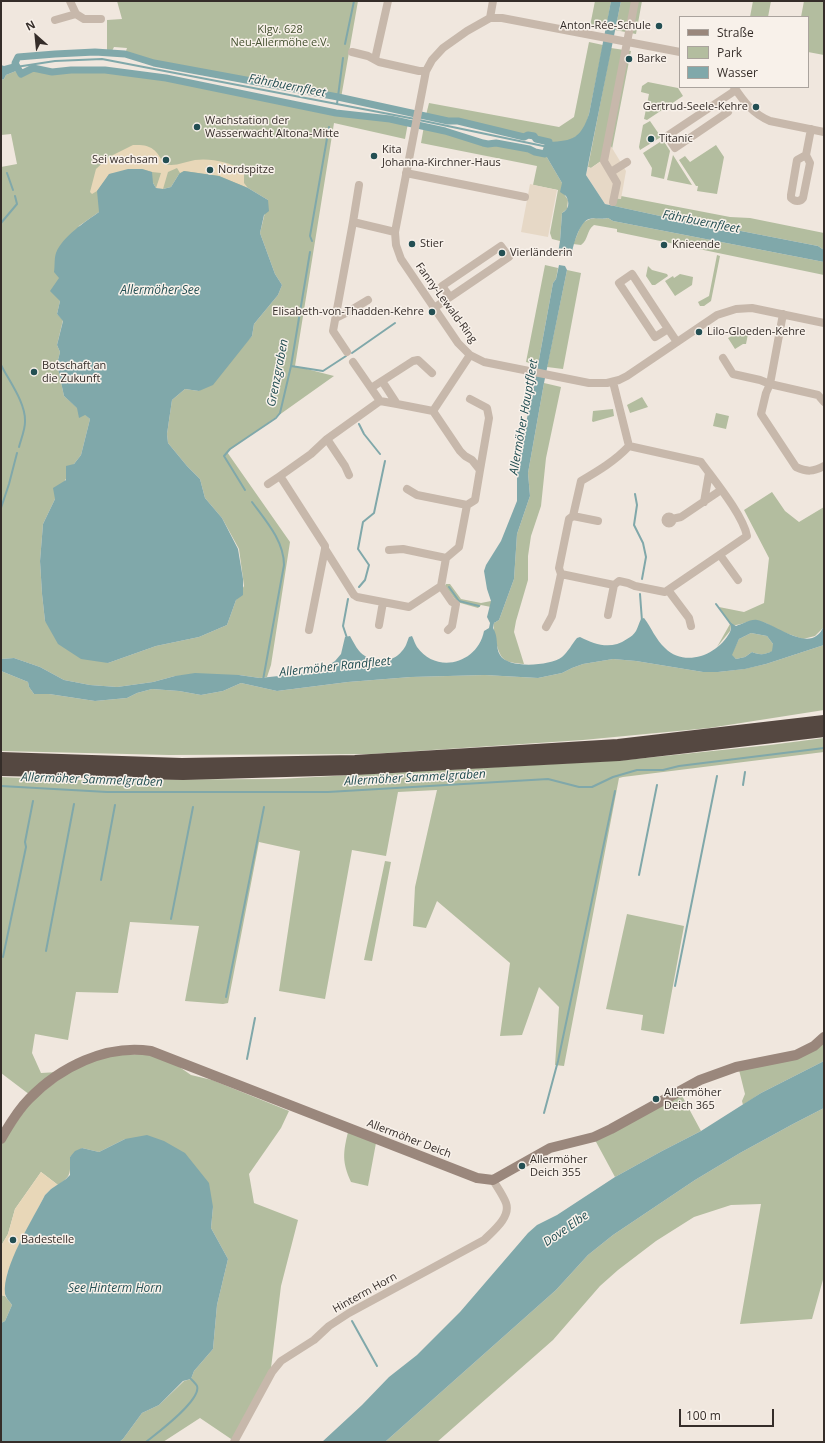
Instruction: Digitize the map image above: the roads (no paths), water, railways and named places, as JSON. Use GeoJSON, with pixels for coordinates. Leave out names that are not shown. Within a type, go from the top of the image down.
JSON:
{"type":"FeatureCollection","features":[{"type":"Feature","properties":{"kind":"highway"},"geometry":{"type":"LineString","coordinates":[[1,758],[182,764],[354,761],[618,744],[824,721]]}},
{"type":"Feature","properties":{"kind":"highway"},"geometry":{"type":"LineString","coordinates":[[1,770],[183,774],[356,769],[619,755],[824,731]]}},
{"type":"Feature","properties":{"kind":"street"},"geometry":{"type":"LineString","coordinates":[[70,1],[76,14],[84,19],[101,19]]}},
{"type":"Feature","properties":{"kind":"street"},"geometry":{"type":"LineString","coordinates":[[375,58],[388,1]]}},
{"type":"Feature","properties":{"kind":"street"},"geometry":{"type":"LineString","coordinates":[[493,1],[490,18],[510,19],[679,52]]}},
{"type":"Feature","properties":{"kind":"street"},"geometry":{"type":"LineString","coordinates":[[612,202],[617,183],[604,161],[635,1]]}},
{"type":"Feature","properties":{"kind":"street"},"geometry":{"type":"LineString","coordinates":[[55,20],[76,14]]}},
{"type":"Feature","properties":{"kind":"street","name":"Fanny-Lewald-Ring"},"geometry":{"type":"LineString","coordinates":[[490,18],[467,31],[443,48],[432,60],[426,71],[395,232],[396,245],[401,259],[458,343],[470,355],[484,362],[600,384],[613,382],[625,377],[713,318],[730,310],[752,308],[824,323]]}},
{"type":"Feature","properties":{"kind":"street"},"geometry":{"type":"LineString","coordinates":[[352,52],[375,58],[379,62],[419,71],[426,71]]}},
{"type":"Feature","properties":{"kind":"street"},"geometry":{"type":"LineString","coordinates":[[720,101],[728,112],[675,148],[667,136],[720,101],[735,88],[750,109],[762,118],[824,132]]}},
{"type":"Feature","properties":{"kind":"street"},"geometry":{"type":"LineString","coordinates":[[806,155],[797,160],[791,195],[796,201],[803,198],[810,163],[806,155],[811,129]]}},
{"type":"Feature","properties":{"kind":"street"},"geometry":{"type":"LineString","coordinates":[[611,172],[627,162]]}},
{"type":"Feature","properties":{"kind":"street"},"geometry":{"type":"LineString","coordinates":[[406,173],[525,197]]}},
{"type":"Feature","properties":{"kind":"street"},"geometry":{"type":"LineString","coordinates":[[347,352],[333,332],[359,185]]}},
{"type":"Feature","properties":{"kind":"street"},"geometry":{"type":"LineString","coordinates":[[353,222],[395,232]]}},
{"type":"Feature","properties":{"kind":"street"},"geometry":{"type":"LineString","coordinates":[[434,308],[509,257],[501,246],[442,286],[450,297]]}},
{"type":"Feature","properties":{"kind":"street"},"geometry":{"type":"LineString","coordinates":[[668,329],[655,337],[619,283],[632,274],[677,342]]}},
{"type":"Feature","properties":{"kind":"street"},"geometry":{"type":"LineString","coordinates":[[339,298],[348,312]]}},
{"type":"Feature","properties":{"kind":"street"},"geometry":{"type":"LineString","coordinates":[[336,318],[368,300]]}},
{"type":"Feature","properties":{"kind":"street"},"geometry":{"type":"LineString","coordinates":[[783,314],[770,384],[766,392],[761,414],[796,467],[805,471],[816,470],[824,466]]}},
{"type":"Feature","properties":{"kind":"street"},"geometry":{"type":"LineString","coordinates":[[433,411],[470,355]]}},
{"type":"Feature","properties":{"kind":"street"},"geometry":{"type":"LineString","coordinates":[[723,358],[733,374],[818,395],[824,402]]}},
{"type":"Feature","properties":{"kind":"street"},"geometry":{"type":"LineString","coordinates":[[371,388],[413,361],[418,360],[432,373]]}},
{"type":"Feature","properties":{"kind":"street"},"geometry":{"type":"LineString","coordinates":[[353,362],[380,401],[433,411],[460,451],[472,460],[480,470]]}},
{"type":"Feature","properties":{"kind":"street"},"geometry":{"type":"LineString","coordinates":[[382,381],[397,404]]}},
{"type":"Feature","properties":{"kind":"street"},"geometry":{"type":"LineString","coordinates":[[613,382],[629,446]]}},
{"type":"Feature","properties":{"kind":"street"},"geometry":{"type":"LineString","coordinates":[[407,489],[417,495],[467,505],[475,500],[489,418],[487,408],[470,399]]}},
{"type":"Feature","properties":{"kind":"street"},"geometry":{"type":"LineString","coordinates":[[268,484],[311,454],[327,440],[380,401]]}},
{"type":"Feature","properties":{"kind":"street"},"geometry":{"type":"LineString","coordinates":[[327,440],[345,466],[349,475]]}},
{"type":"Feature","properties":{"kind":"street"},"geometry":{"type":"LineString","coordinates":[[608,615],[614,585],[619,581],[665,592],[747,536],[746,529],[739,516],[701,462],[629,446]]}},
{"type":"Feature","properties":{"kind":"street"},"geometry":{"type":"LineString","coordinates":[[573,516],[581,481],[610,463],[622,454],[629,446]]}},
{"type":"Feature","properties":{"kind":"street"},"geometry":{"type":"LineString","coordinates":[[704,502],[709,472]]}},
{"type":"Feature","properties":{"kind":"street"},"geometry":{"type":"LineString","coordinates":[[280,476],[326,546],[309,630]]}},
{"type":"Feature","properties":{"kind":"street"},"geometry":{"type":"LineString","coordinates":[[672,519],[681,517],[721,490]]}},
{"type":"Feature","properties":{"kind":"street"},"geometry":{"type":"LineString","coordinates":[[448,630],[452,626],[456,604],[452,602],[441,586],[446,558],[459,547],[467,505]]}},
{"type":"Feature","properties":{"kind":"street"},"geometry":{"type":"LineString","coordinates":[[546,627],[552,616],[561,574],[559,568],[568,519],[573,516],[598,521]]}},
{"type":"Feature","properties":{"kind":"street"},"geometry":{"type":"LineString","coordinates":[[325,549],[354,595],[409,607],[441,586]]}},
{"type":"Feature","properties":{"kind":"street"},"geometry":{"type":"LineString","coordinates":[[389,550],[403,549],[446,558]]}},
{"type":"Feature","properties":{"kind":"street"},"geometry":{"type":"LineString","coordinates":[[720,555],[738,580]]}},
{"type":"Feature","properties":{"kind":"street"},"geometry":{"type":"LineString","coordinates":[[561,574],[614,585]]}},
{"type":"Feature","properties":{"kind":"street"},"geometry":{"type":"LineString","coordinates":[[668,590],[689,618],[691,626]]}},
{"type":"Feature","properties":{"kind":"street"},"geometry":{"type":"LineString","coordinates":[[379,625],[382,602]]}},
{"type":"Feature","properties":{"kind":"street"},"geometry":{"type":"LineString","coordinates":[[493,1180],[550,1148],[594,1137],[611,1129],[700,1080],[736,1067],[800,1053],[814,1046],[824,1037]]}},
{"type":"Feature","properties":{"kind":"street","name":"Allermöher Deich"},"geometry":{"type":"LineString","coordinates":[[1,1139],[28,1100],[42,1087],[77,1063],[114,1052],[143,1050],[151,1051],[477,1178],[493,1180]]}},
{"type":"Feature","properties":{"kind":"street","name":"Hinterm Horn"},"geometry":{"type":"LineString","coordinates":[[234,1442],[272,1372],[281,1361],[314,1340],[329,1326],[349,1313],[484,1240],[499,1226],[506,1213],[507,1204],[493,1180]]}},
{"type":"Feature","properties":{"kind":"water"},"geometry":{"type":"Polygon","coordinates":[[[611,1],[621,1],[586,175],[605,204],[697,224],[710,225],[818,246],[824,250],[824,262],[613,221],[608,218],[591,218],[585,221],[579,229],[571,256],[558,253],[562,213],[568,206],[568,201],[566,196],[560,192],[562,183],[545,154],[549,142],[564,141],[575,137],[586,122],[589,114],[611,1]]]}},
{"type":"Feature","properties":{"kind":"water"},"geometry":{"type":"Polygon","coordinates":[[[15,63],[21,74],[16,71],[6,75],[4,79],[1,80],[1,65],[4,66],[15,63]]]}},
{"type":"Feature","properties":{"kind":"water","name":"Allermöher See"},"geometry":{"type":"Polygon","coordinates":[[[128,169],[142,169],[152,172],[153,183],[156,188],[163,189],[171,187],[179,174],[184,171],[219,176],[248,188],[268,200],[269,211],[264,215],[260,233],[275,274],[282,285],[278,295],[254,324],[252,336],[213,385],[199,391],[185,389],[172,400],[167,434],[168,443],[200,479],[205,498],[222,518],[238,549],[243,579],[243,595],[236,600],[227,625],[199,637],[156,646],[108,663],[81,659],[58,644],[45,621],[40,561],[43,524],[55,499],[53,488],[66,480],[66,466],[74,464],[81,455],[90,419],[85,415],[79,418],[77,408],[64,396],[57,364],[60,352],[57,345],[63,321],[57,314],[60,301],[50,291],[59,278],[54,272],[55,255],[59,247],[69,235],[99,212],[97,191],[109,174],[128,169]]]}},
{"type":"Feature","properties":{"kind":"water","name":"Allermöher Randfleet"},"geometry":{"type":"Polygon","coordinates":[[[559,265],[565,266],[567,270],[544,383],[528,473],[530,496],[517,534],[514,579],[499,620],[494,623],[493,628],[500,655],[504,659],[511,662],[530,665],[556,660],[562,657],[577,638],[580,637],[604,645],[621,642],[630,637],[636,631],[641,619],[644,618],[662,645],[673,654],[682,657],[691,658],[709,652],[718,647],[725,640],[730,631],[731,623],[736,626],[754,620],[765,622],[793,636],[803,638],[811,638],[819,634],[824,625],[824,645],[766,664],[745,669],[718,672],[703,672],[636,661],[613,659],[583,664],[562,673],[538,678],[485,675],[411,677],[348,682],[277,691],[241,683],[223,691],[201,695],[179,691],[152,689],[137,693],[127,698],[95,701],[49,694],[34,694],[29,687],[28,682],[1,671],[1,659],[14,658],[40,667],[64,680],[90,685],[117,687],[153,682],[175,676],[195,673],[239,675],[260,678],[316,672],[335,661],[341,654],[345,637],[350,636],[360,652],[369,659],[379,661],[390,660],[399,655],[409,637],[412,636],[417,647],[425,656],[435,661],[445,663],[456,662],[465,658],[474,651],[480,642],[484,631],[489,628],[490,623],[487,617],[491,601],[484,571],[486,565],[501,541],[517,501],[517,474],[520,452],[553,283],[556,279],[559,265]],[[751,633],[739,639],[732,655],[736,659],[745,657],[752,652],[762,654],[772,651],[773,644],[767,636],[751,633]]]}},
{"type":"Feature","properties":{"kind":"water","name":"Dove Elbe"},"geometry":{"type":"Polygon","coordinates":[[[824,1061],[824,1108],[740,1153],[695,1180],[613,1235],[588,1255],[556,1290],[385,1442],[322,1442],[362,1405],[389,1377],[417,1355],[460,1312],[528,1233],[537,1225],[557,1215],[615,1177],[701,1131],[761,1093],[824,1061]]]}},
{"type":"Feature","properties":{"kind":"water","name":"See Hinterm Horn"},"geometry":{"type":"Polygon","coordinates":[[[147,1135],[164,1141],[185,1153],[209,1183],[213,1207],[211,1228],[228,1259],[217,1305],[213,1349],[194,1371],[191,1379],[183,1381],[159,1405],[142,1413],[123,1439],[119,1442],[1,1442],[1,1323],[5,1321],[12,1305],[5,1294],[5,1283],[19,1243],[45,1195],[70,1175],[70,1157],[75,1151],[82,1148],[99,1152],[125,1139],[147,1135]]]}},
{"type":"Feature","properties":{"kind":"waterway","name":"Grenzgraben"},"geometry":{"type":"LineString","coordinates":[[345,44],[354,1]]}},
{"type":"Feature","properties":{"kind":"waterway"},"geometry":{"type":"LineString","coordinates":[[95,52],[125,54],[154,63],[338,97],[448,121],[458,121],[524,137],[528,135],[534,136],[536,139],[549,142],[545,154],[529,149],[496,143],[483,143],[445,131],[390,119],[336,113],[166,78],[105,70],[71,70],[52,72],[33,68],[21,74],[15,63],[18,57],[95,52]]}},
{"type":"Feature","properties":{"kind":"waterway","name":"Grenzgraben"},"geometry":{"type":"LineString","coordinates":[[337,104],[343,58]]}},
{"type":"Feature","properties":{"kind":"waterway","name":"Fährbuernfleet"},"geometry":{"type":"LineString","coordinates":[[16,67],[55,61],[102,59],[415,119]]}},
{"type":"Feature","properties":{"kind":"waterway","name":"Fährbuernfleet"},"geometry":{"type":"LineString","coordinates":[[419,120],[548,147]]}},
{"type":"Feature","properties":{"kind":"waterway","name":"Grenzgraben"},"geometry":{"type":"LineString","coordinates":[[312,241],[310,236],[329,127]]}},
{"type":"Feature","properties":{"kind":"waterway"},"geometry":{"type":"LineString","coordinates":[[7,173],[13,190]]}},
{"type":"Feature","properties":{"kind":"waterway"},"geometry":{"type":"LineString","coordinates":[[1,223],[17,204],[15,196]]}},
{"type":"Feature","properties":{"kind":"waterway","name":"Grenzgraben"},"geometry":{"type":"LineString","coordinates":[[245,490],[224,456],[230,449],[276,418],[280,413],[291,366],[310,252]]}},
{"type":"Feature","properties":{"kind":"waterway"},"geometry":{"type":"LineString","coordinates":[[352,353],[395,323]]}},
{"type":"Feature","properties":{"kind":"waterway"},"geometry":{"type":"LineString","coordinates":[[291,366],[323,371],[346,356]]}},
{"type":"Feature","properties":{"kind":"waterway"},"geometry":{"type":"LineString","coordinates":[[1,365],[20,400],[25,415],[24,428],[19,447]]}},
{"type":"Feature","properties":{"kind":"waterway"},"geometry":{"type":"LineString","coordinates":[[359,424],[364,434],[380,454]]}},
{"type":"Feature","properties":{"kind":"waterway"},"geometry":{"type":"LineString","coordinates":[[1,508],[17,453]]}},
{"type":"Feature","properties":{"kind":"waterway"},"geometry":{"type":"LineString","coordinates":[[359,587],[365,580],[369,565],[358,549],[363,522],[374,513],[385,461]]}},
{"type":"Feature","properties":{"kind":"waterway"},"geometry":{"type":"LineString","coordinates":[[635,494],[637,505],[634,525],[643,543],[646,557],[642,579]]}},
{"type":"Feature","properties":{"kind":"waterway"},"geometry":{"type":"LineString","coordinates":[[252,502],[278,540],[284,565],[263,680]]}},
{"type":"Feature","properties":{"kind":"waterway"},"geometry":{"type":"LineString","coordinates":[[449,587],[459,601],[479,606]]}},
{"type":"Feature","properties":{"kind":"waterway"},"geometry":{"type":"LineString","coordinates":[[640,594],[642,621]]}},
{"type":"Feature","properties":{"kind":"waterway"},"geometry":{"type":"LineString","coordinates":[[347,638],[343,626],[348,599]]}},
{"type":"Feature","properties":{"kind":"waterway"},"geometry":{"type":"LineString","coordinates":[[716,604],[733,627]]}},
{"type":"Feature","properties":{"kind":"waterway","name":"Allermöher Sammelgraben"},"geometry":{"type":"LineString","coordinates":[[1,786],[107,792],[328,792],[548,779],[579,787],[592,787],[613,777],[637,770],[663,770],[679,766],[824,748]]}},
{"type":"Feature","properties":{"kind":"waterway"},"geometry":{"type":"LineString","coordinates":[[743,785],[745,772]]}},
{"type":"Feature","properties":{"kind":"waterway"},"geometry":{"type":"LineString","coordinates":[[675,986],[717,776]]}},
{"type":"Feature","properties":{"kind":"waterway"},"geometry":{"type":"LineString","coordinates":[[639,875],[657,785]]}},
{"type":"Feature","properties":{"kind":"waterway"},"geometry":{"type":"LineString","coordinates":[[544,1113],[558,1061],[615,791]]}},
{"type":"Feature","properties":{"kind":"waterway"},"geometry":{"type":"LineString","coordinates":[[3,957],[26,847],[25,842],[33,801]]}},
{"type":"Feature","properties":{"kind":"waterway"},"geometry":{"type":"LineString","coordinates":[[46,951],[74,804]]}},
{"type":"Feature","properties":{"kind":"waterway"},"geometry":{"type":"LineString","coordinates":[[101,880],[115,805]]}},
{"type":"Feature","properties":{"kind":"waterway"},"geometry":{"type":"LineString","coordinates":[[171,919],[193,807]]}},
{"type":"Feature","properties":{"kind":"waterway"},"geometry":{"type":"LineString","coordinates":[[226,997],[264,807]]}},
{"type":"Feature","properties":{"kind":"waterway"},"geometry":{"type":"LineString","coordinates":[[247,1059],[255,1018]]}},
{"type":"Feature","properties":{"kind":"waterway"},"geometry":{"type":"LineString","coordinates":[[352,1321],[377,1366]]}},
{"type":"Feature","properties":{"kind":"waterway"},"geometry":{"type":"LineString","coordinates":[[146,1442],[186,1408],[193,1400],[197,1392],[197,1386],[191,1379]]}},
{"type":"Feature","properties":{"kind":"place","name":"Anton-Rée-Schule"},"geometry":{"type":"Point","coordinates":[659,26]}},
{"type":"Feature","properties":{"kind":"place","name":"Barke"},"geometry":{"type":"Point","coordinates":[629,59]}},
{"type":"Feature","properties":{"kind":"place","name":"Gertrud-Seele-Kehre"},"geometry":{"type":"Point","coordinates":[756,107]}},
{"type":"Feature","properties":{"kind":"place","name":"Wachstation der Wasserwacht Altona-Mitte"},"geometry":{"type":"Point","coordinates":[197,127]}},
{"type":"Feature","properties":{"kind":"place","name":"Titanic"},"geometry":{"type":"Point","coordinates":[651,139]}},
{"type":"Feature","properties":{"kind":"place","name":"Kita Johanna-Kirchner-Haus"},"geometry":{"type":"Point","coordinates":[374,156]}},
{"type":"Feature","properties":{"kind":"place","name":"Sei wachsam"},"geometry":{"type":"Point","coordinates":[166,160]}},
{"type":"Feature","properties":{"kind":"place","name":"Nordspitze"},"geometry":{"type":"Point","coordinates":[210,170]}},
{"type":"Feature","properties":{"kind":"place","name":"Stier"},"geometry":{"type":"Point","coordinates":[412,244]}},
{"type":"Feature","properties":{"kind":"place","name":"Knieende"},"geometry":{"type":"Point","coordinates":[664,245]}},
{"type":"Feature","properties":{"kind":"place","name":"Vierländerin"},"geometry":{"type":"Point","coordinates":[502,253]}},
{"type":"Feature","properties":{"kind":"place","name":"Elisabeth-von-Thadden-Kehre"},"geometry":{"type":"Point","coordinates":[432,312]}},
{"type":"Feature","properties":{"kind":"place","name":"Lilo-Gloeden-Kehre"},"geometry":{"type":"Point","coordinates":[699,332]}},
{"type":"Feature","properties":{"kind":"place","name":"Botschaft an die Zukunft"},"geometry":{"type":"Point","coordinates":[34,372]}},
{"type":"Feature","properties":{"kind":"place","name":"Allermöher Deich 365"},"geometry":{"type":"Point","coordinates":[656,1099]}},
{"type":"Feature","properties":{"kind":"place","name":"Allermöher Deich 355"},"geometry":{"type":"Point","coordinates":[522,1166]}},
{"type":"Feature","properties":{"kind":"place","name":"Badestelle"},"geometry":{"type":"Point","coordinates":[13,1240]}},
{"type":"Feature","properties":{"kind":"park label","name":"Klgv. 628 Neu-Allermöhe e.V."},"geometry":{"type":"Point","coordinates":[280,36]}},
{"type":"Feature","properties":{"kind":"water label","name":"Allermöher Hauptfleet"},"geometry":{"type":"Point","coordinates":[524,417]}}]}
